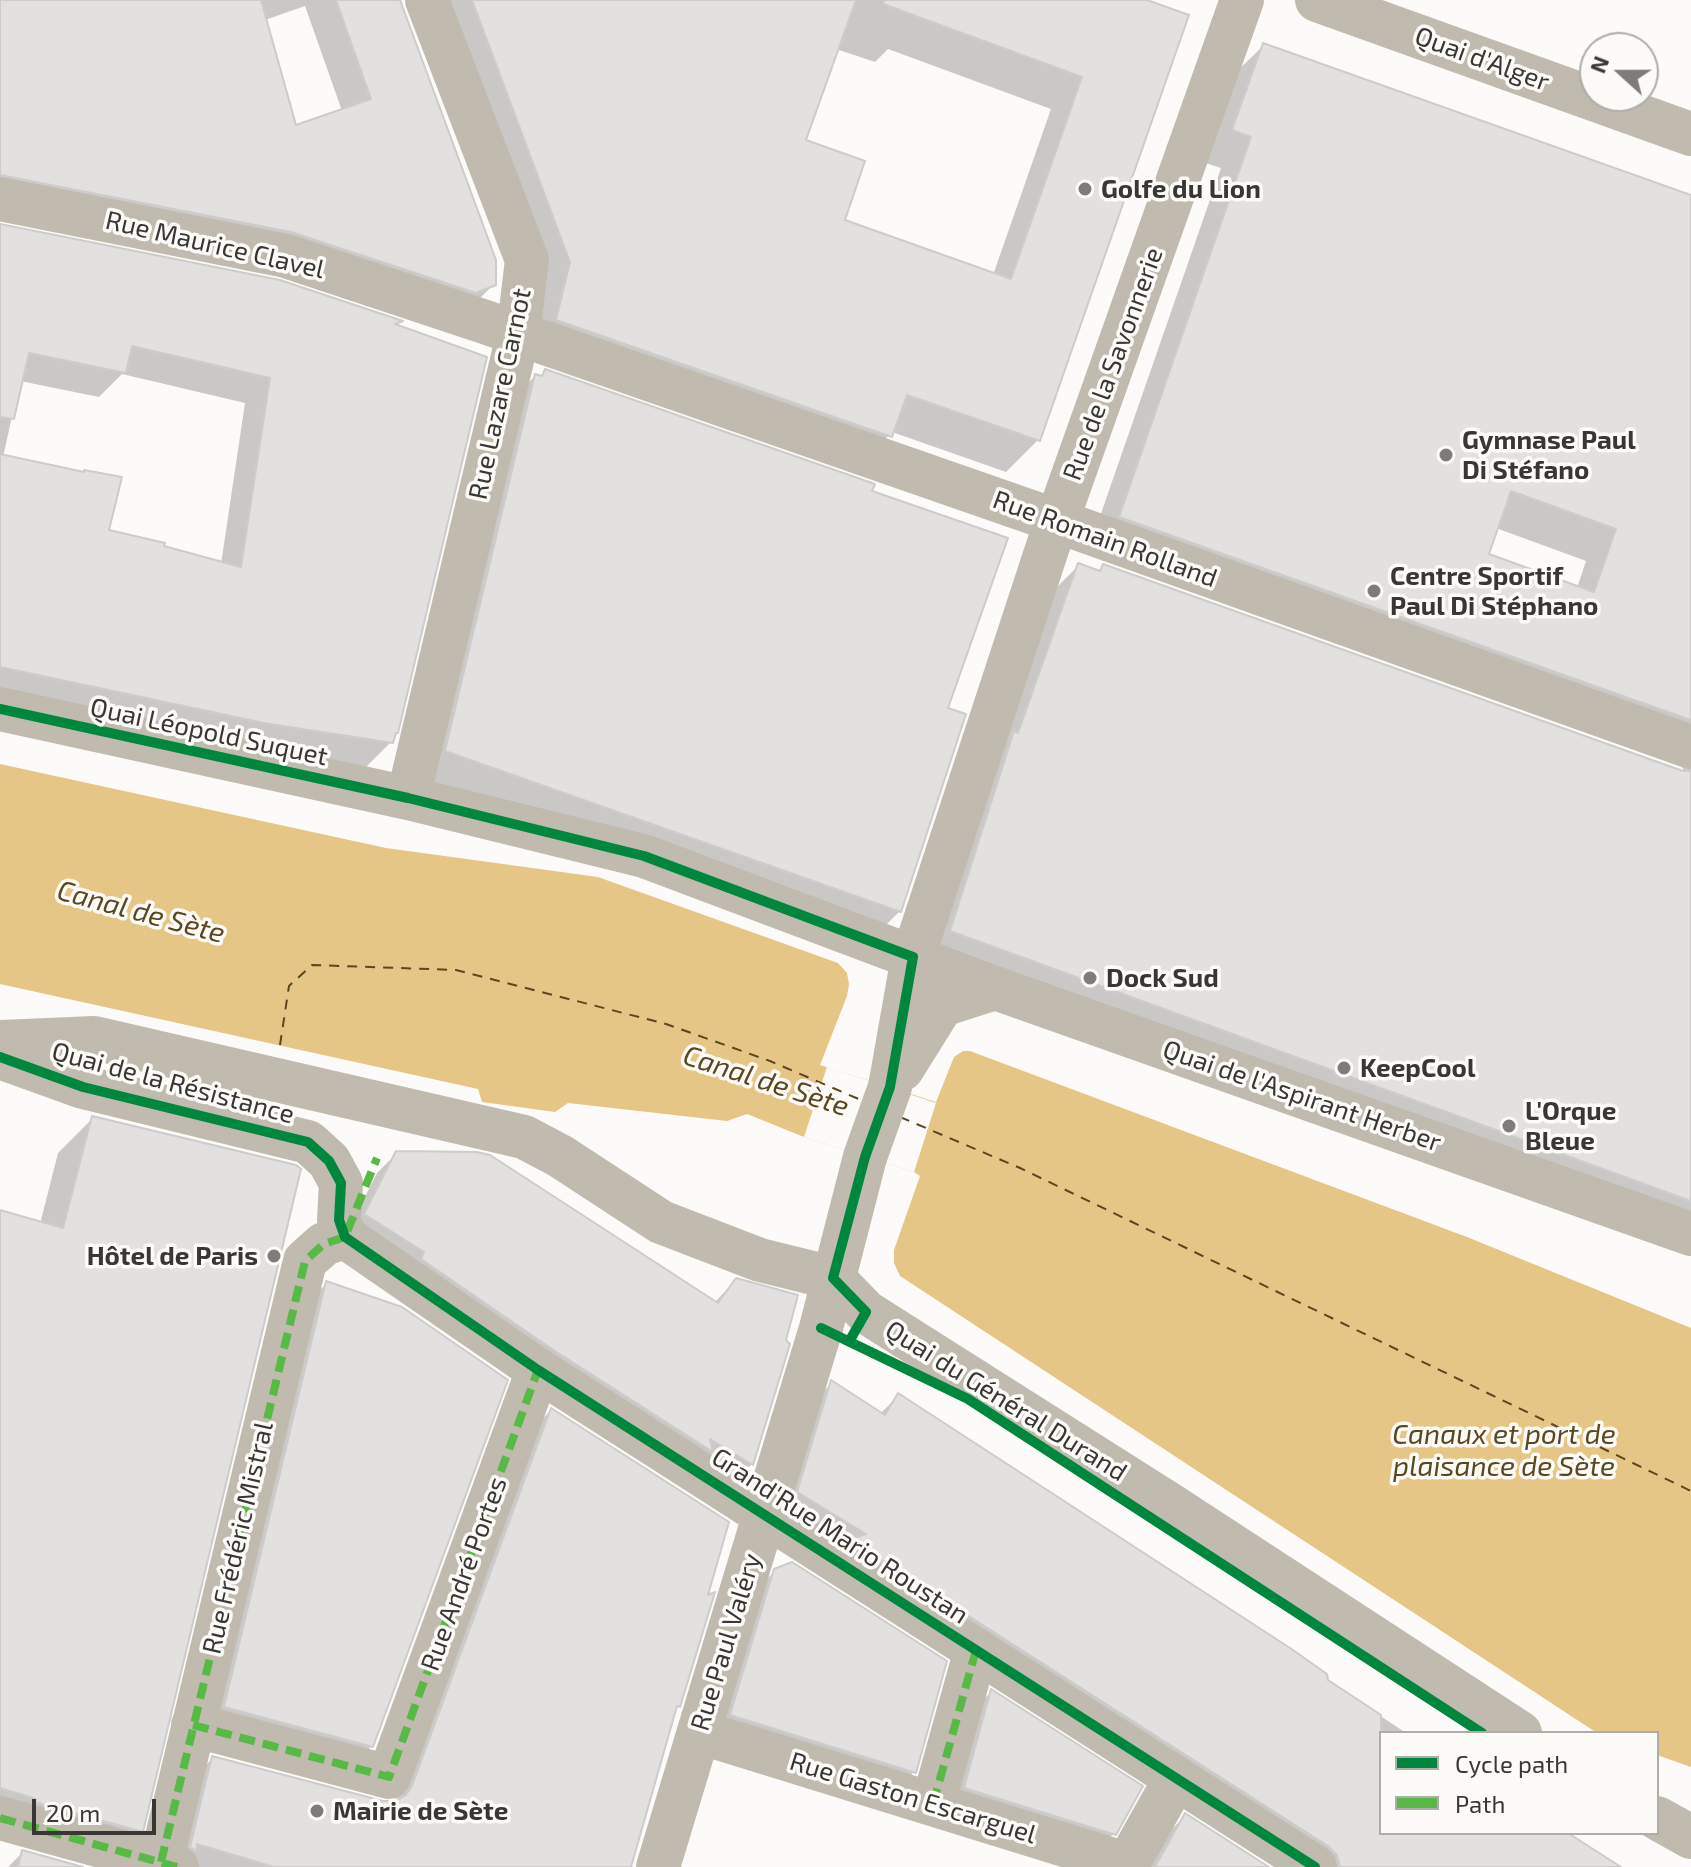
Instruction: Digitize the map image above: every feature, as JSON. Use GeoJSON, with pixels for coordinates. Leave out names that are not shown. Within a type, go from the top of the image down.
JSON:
{"type":"FeatureCollection","features":[{"type":"Feature","properties":{"kind":"main road","name":"Rue de la Savonnerie"},"geometry":{"type":"LineString","coordinates":[[890,1087],[913,957],[1057,521],[1242,0]]}},
{"type":"Feature","properties":{"kind":"main road","name":"Rue Maurice Clavel"},"geometry":{"type":"LineString","coordinates":[[0,199],[286,256],[518,335]]}},
{"type":"Feature","properties":{"kind":"main road","name":"Rue Romain Rolland"},"geometry":{"type":"LineString","coordinates":[[518,335],[1057,521]]}},
{"type":"Feature","properties":{"kind":"main road"},"geometry":{"type":"LineString","coordinates":[[890,1087],[942,1005],[995,988]]}},
{"type":"Feature","properties":{"kind":"main road"},"geometry":{"type":"LineString","coordinates":[[0,1042],[94,1038],[524,1137],[560,1156],[661,1222],[760,1260],[833,1278]]}},
{"type":"Feature","properties":{"kind":"main road","name":"Quai de la Résistance"},"geometry":{"type":"LineString","coordinates":[[0,1057],[83,1087],[308,1142],[329,1161],[341,1183],[339,1220],[345,1237]]}},
{"type":"Feature","properties":{"kind":"main road","name":"Rue Paul Valéry"},"geometry":{"type":"LineString","coordinates":[[765,1513],[821,1328],[865,1157],[890,1087]]}},
{"type":"Feature","properties":{"kind":"main road","name":"Grand'Rue Mario Roustan"},"geometry":{"type":"LineString","coordinates":[[345,1237],[538,1370],[1315,1867]]}},
{"type":"Feature","properties":{"kind":"main road","name":"Quai du Général Durand"},"geometry":{"type":"LineString","coordinates":[[833,1278],[866,1312],[1169,1504],[1517,1731]]}},
{"type":"Feature","properties":{"kind":"main road"},"geometry":{"type":"LineString","coordinates":[[1659,1819],[1691,1837]]}},
{"type":"Feature","properties":{"kind":"street","name":"Rue Lazare Carnot"},"geometry":{"type":"LineString","coordinates":[[408,798],[518,335],[527,260],[427,0]]}},
{"type":"Feature","properties":{"kind":"street","name":"Quai d'Alger"},"geometry":{"type":"LineString","coordinates":[[1317,0],[1691,134]]}},
{"type":"Feature","properties":{"kind":"street","name":"Rue Romain Rolland"},"geometry":{"type":"LineString","coordinates":[[1057,521],[1691,747]]}},
{"type":"Feature","properties":{"kind":"street","name":"Quai Léopold Suquet"},"geometry":{"type":"LineString","coordinates":[[0,709],[408,798],[644,856],[913,957]]}},
{"type":"Feature","properties":{"kind":"street","name":"Quai de l'Aspirant Herber"},"geometry":{"type":"LineString","coordinates":[[913,957],[1691,1234]]}},
{"type":"Feature","properties":{"kind":"street","name":"Rue Frédéric Mistral"},"geometry":{"type":"LineString","coordinates":[[169,1864],[193,1725],[305,1261],[324,1244],[345,1237]]}},
{"type":"Feature","properties":{"kind":"street","name":"Rue André Portes"},"geometry":{"type":"LineString","coordinates":[[193,1725],[389,1777],[538,1370]]}},
{"type":"Feature","properties":{"kind":"street","name":"Rue Paul Valéry"},"geometry":{"type":"LineString","coordinates":[[658,1867],[765,1513]]}},
{"type":"Feature","properties":{"kind":"street"},"geometry":{"type":"LineString","coordinates":[[933,1804],[976,1650]]}},
{"type":"Feature","properties":{"kind":"street","name":"Rue Gaston Escarguel"},"geometry":{"type":"LineString","coordinates":[[699,1732],[1126,1866]]}},
{"type":"Feature","properties":{"kind":"street"},"geometry":{"type":"LineString","coordinates":[[1126,1866],[1176,1778]]}},
{"type":"Feature","properties":{"kind":"street"},"geometry":{"type":"LineString","coordinates":[[0,1818],[169,1864]]}},
{"type":"Feature","properties":{"kind":"water","name":"Canaux et port de plaisance de Sète"},"geometry":{"type":"Polygon","coordinates":[[[0,764],[386,848],[598,877],[838,963],[847,973],[847,996],[820,1065],[936,1102],[954,1057],[963,1051],[970,1051],[1467,1237],[1691,1328],[1691,1767],[1659,1756],[1659,1731],[1594,1731],[900,1276],[894,1263],[894,1250],[920,1176],[914,1172],[804,1137],[747,1114],[727,1121],[568,1103],[555,1112],[482,1102],[478,1089],[0,984],[0,764]]]}},
{"type":"Feature","properties":{"kind":"pier"},"geometry":{"type":"Polygon","coordinates":[[[827,1067],[936,1103],[914,1172],[804,1137],[827,1067]]]}},
{"type":"Feature","properties":{"kind":"building"},"geometry":{"type":"Polygon","coordinates":[[[0,0],[261,0],[296,125],[371,99],[336,0],[400,0],[496,260],[496,285],[476,293],[291,232],[0,175],[0,0]]]}},
{"type":"Feature","properties":{"kind":"building"},"geometry":{"type":"Polygon","coordinates":[[[472,0],[856,0],[806,140],[865,161],[845,220],[1011,279],[1082,77],[883,4],[884,0],[1147,0],[1189,15],[1040,441],[907,395],[892,437],[556,320],[570,262],[472,0]]]}},
{"type":"Feature","properties":{"kind":"building"},"geometry":{"type":"Polygon","coordinates":[[[1263,43],[1691,195],[1691,720],[1119,517],[1251,137],[1232,130],[1263,43]],[[1511,491],[1489,554],[1594,592],[1616,529],[1511,491]]]}},
{"type":"Feature","properties":{"kind":"building"},"geometry":{"type":"Polygon","coordinates":[[[0,224],[280,280],[403,321],[395,324],[487,357],[398,733],[393,743],[264,723],[0,667],[0,454],[122,477],[109,530],[165,543],[164,546],[241,567],[270,378],[132,346],[126,373],[29,353],[14,419],[0,417],[0,224]]]}},
{"type":"Feature","properties":{"kind":"building"},"geometry":{"type":"Polygon","coordinates":[[[545,369],[875,484],[872,491],[1008,538],[948,708],[966,714],[901,912],[445,751],[535,374],[542,376],[545,369]]]}},
{"type":"Feature","properties":{"kind":"building"},"geometry":{"type":"Polygon","coordinates":[[[1078,563],[1100,571],[1103,564],[1683,771],[1691,771],[1691,1201],[950,931],[1014,731],[1018,733],[1078,563]]]}},
{"type":"Feature","properties":{"kind":"building"},"geometry":{"type":"Polygon","coordinates":[[[92,1116],[296,1165],[301,1169],[143,1832],[35,1802],[36,1799],[0,1788],[0,1210],[63,1228],[92,1116]]]}},
{"type":"Feature","properties":{"kind":"building"},"geometry":{"type":"Polygon","coordinates":[[[396,1151],[477,1152],[490,1155],[718,1303],[736,1278],[798,1295],[786,1340],[790,1344],[753,1465],[710,1439],[713,1452],[552,1349],[421,1259],[424,1252],[364,1214],[396,1151]]]}},
{"type":"Feature","properties":{"kind":"building"},"geometry":{"type":"Polygon","coordinates":[[[326,1281],[402,1307],[508,1380],[373,1747],[224,1707],[326,1281]]]}},
{"type":"Feature","properties":{"kind":"building"},"geometry":{"type":"Polygon","coordinates":[[[831,1380],[885,1415],[898,1393],[1290,1648],[1327,1674],[1328,1680],[1381,1715],[1379,1835],[1571,1835],[1621,1867],[1340,1867],[1337,1855],[1328,1846],[850,1540],[866,1534],[797,1492],[831,1380]]]}},
{"type":"Feature","properties":{"kind":"building"},"geometry":{"type":"Polygon","coordinates":[[[551,1408],[729,1522],[708,1595],[715,1592],[680,1707],[677,1706],[631,1867],[274,1867],[197,1844],[196,1851],[190,1847],[212,1756],[383,1801],[395,1801],[406,1795],[412,1786],[551,1408]]]}},
{"type":"Feature","properties":{"kind":"building"},"geometry":{"type":"Polygon","coordinates":[[[792,1562],[947,1661],[916,1773],[730,1715],[774,1569],[792,1562]]]}},
{"type":"Feature","properties":{"kind":"building"},"geometry":{"type":"Polygon","coordinates":[[[991,1689],[1143,1786],[1116,1835],[964,1788],[991,1689]]]}},
{"type":"Feature","properties":{"kind":"building"},"geometry":{"type":"Polygon","coordinates":[[[1185,1813],[1269,1867],[1155,1867],[1185,1813]]]}},
{"type":"Feature","properties":{"kind":"building"},"geometry":{"type":"Polygon","coordinates":[[[22,1850],[83,1867],[18,1867],[22,1850]]]}},
{"type":"Feature","properties":{"kind":"ferry route"},"geometry":{"type":"LineString","coordinates":[[280,1045],[289,986],[312,965],[456,970],[666,1024],[770,1061],[861,1100]]}},
{"type":"Feature","properties":{"kind":"ferry route"},"geometry":{"type":"LineString","coordinates":[[900,1117],[1020,1168],[1691,1491]]}},
{"type":"Feature","properties":{"kind":"marked path"},"geometry":{"type":"LineString","coordinates":[[161,1862],[305,1261],[324,1244],[345,1237],[377,1158]]}},
{"type":"Feature","properties":{"kind":"marked path"},"geometry":{"type":"LineString","coordinates":[[193,1725],[389,1777],[538,1370]]}},
{"type":"Feature","properties":{"kind":"marked path"},"geometry":{"type":"LineString","coordinates":[[933,1804],[976,1650]]}},
{"type":"Feature","properties":{"kind":"marked path"},"geometry":{"type":"LineString","coordinates":[[0,1818],[177,1867]]}},
{"type":"Feature","properties":{"kind":"cycle path"},"geometry":{"type":"LineString","coordinates":[[0,709],[408,798],[644,856],[913,957],[890,1087],[865,1157],[833,1278],[866,1312],[850,1340]]}},
{"type":"Feature","properties":{"kind":"cycle path"},"geometry":{"type":"LineString","coordinates":[[0,1057],[83,1087],[308,1142],[329,1161],[341,1183],[339,1220],[345,1237],[538,1370],[1315,1867]]}},
{"type":"Feature","properties":{"kind":"cycle path"},"geometry":{"type":"LineString","coordinates":[[821,1328],[968,1399],[1479,1731]]}},
{"type":"Feature","properties":{"kind":"place","name":"Golfe du Lion"},"geometry":{"type":"Point","coordinates":[1085,189]}},
{"type":"Feature","properties":{"kind":"place","name":"Gymnase Paul Di Stéfano"},"geometry":{"type":"Point","coordinates":[1446,455]}},
{"type":"Feature","properties":{"kind":"place","name":"Centre Sportif Paul Di Stéphano"},"geometry":{"type":"Point","coordinates":[1374,591]}},
{"type":"Feature","properties":{"kind":"place","name":"Dock Sud"},"geometry":{"type":"Point","coordinates":[1090,978]}},
{"type":"Feature","properties":{"kind":"place","name":"KeepCool"},"geometry":{"type":"Point","coordinates":[1344,1068]}},
{"type":"Feature","properties":{"kind":"place","name":"L'Orque Bleue"},"geometry":{"type":"Point","coordinates":[1509,1126]}},
{"type":"Feature","properties":{"kind":"place","name":"Hôtel de Paris"},"geometry":{"type":"Point","coordinates":[274,1256]}},
{"type":"Feature","properties":{"kind":"place","name":"Mairie de Sète"},"geometry":{"type":"Point","coordinates":[317,1811]}},
{"type":"Feature","properties":{"kind":"water label","name":"Canal de Sète"},"geometry":{"type":"Point","coordinates":[141,912]}},
{"type":"Feature","properties":{"kind":"water label","name":"Canal de Sète"},"geometry":{"type":"Point","coordinates":[766,1081]}}]}
